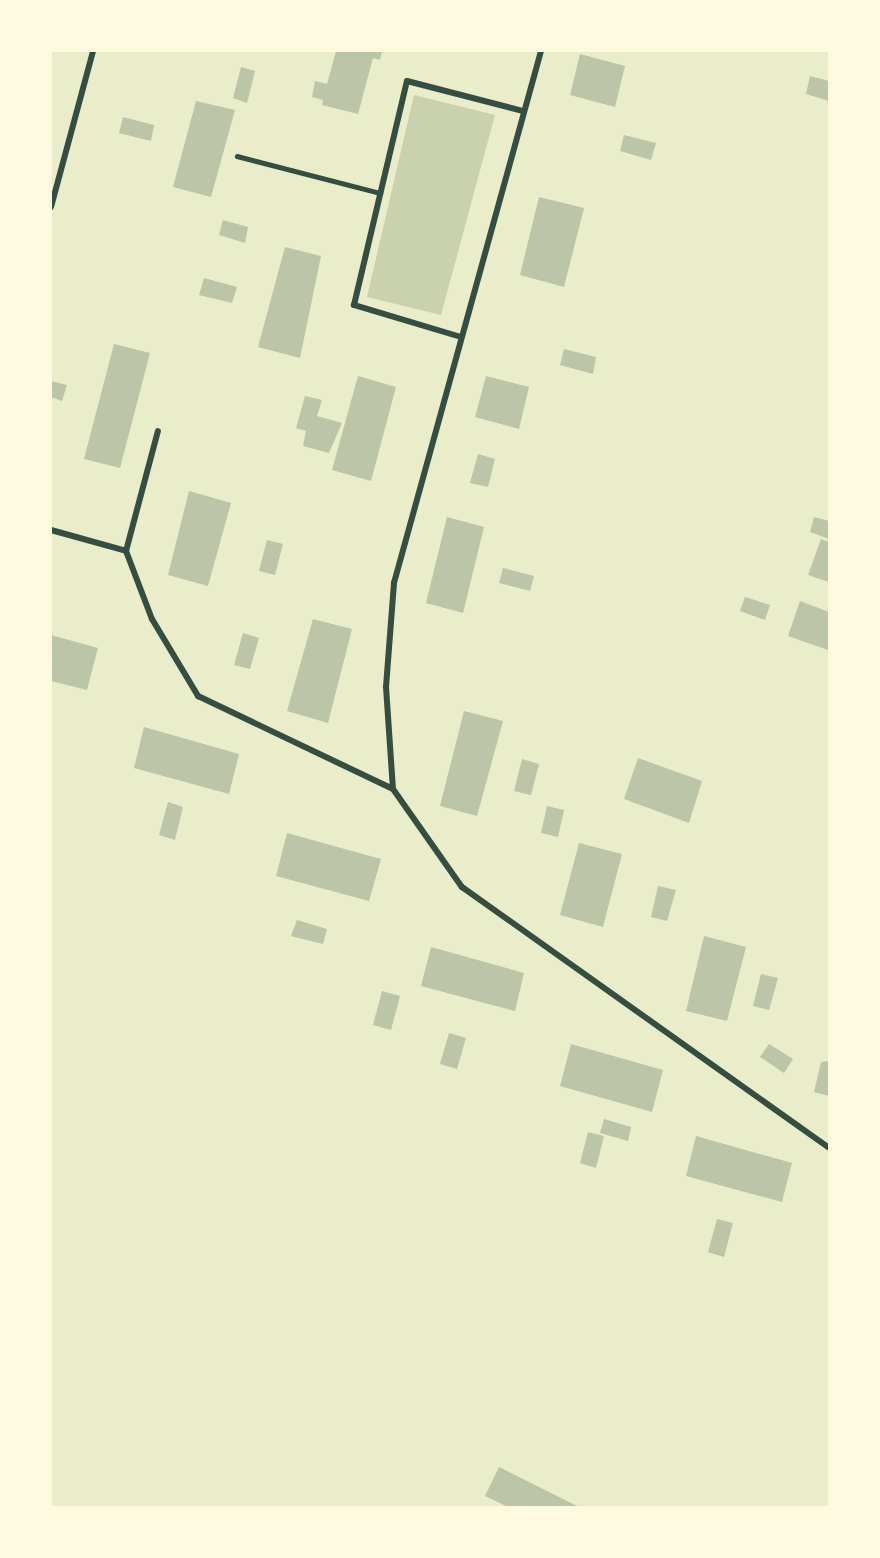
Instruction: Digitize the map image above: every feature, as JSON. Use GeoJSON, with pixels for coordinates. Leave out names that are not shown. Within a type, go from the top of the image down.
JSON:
{"type":"FeatureCollection","features":[{"type":"Feature","properties":{"kind":"street"},"geometry":{"type":"LineString","coordinates":[[51,207],[93,51]]}},
{"type":"Feature","properties":{"kind":"street"},"geometry":{"type":"LineString","coordinates":[[393,789],[386,687],[394,583],[460,337],[541,51]]}},
{"type":"Feature","properties":{"kind":"street"},"geometry":{"type":"LineString","coordinates":[[460,337],[354,306],[407,81],[524,111]]}},
{"type":"Feature","properties":{"kind":"street"},"geometry":{"type":"LineString","coordinates":[[158,431],[126,551],[152,619],[198,696],[393,789],[462,887],[829,1148]]}},
{"type":"Feature","properties":{"kind":"street"},"geometry":{"type":"LineString","coordinates":[[51,530],[126,551]]}},
{"type":"Feature","properties":{"kind":"lane"},"geometry":{"type":"LineString","coordinates":[[237,156],[380,193]]}},
{"type":"Feature","properties":{"kind":"green space"},"geometry":{"type":"Polygon","coordinates":[[[414,95],[495,115],[441,315],[367,297],[414,95]]]}},
{"type":"Feature","properties":{"kind":"building"},"geometry":{"type":"Polygon","coordinates":[[[336,51],[382,51],[380,60],[373,58],[358,114],[322,105],[323,100],[312,97],[315,81],[327,84],[336,51]]]}},
{"type":"Feature","properties":{"kind":"building"},"geometry":{"type":"Polygon","coordinates":[[[580,54],[625,66],[615,107],[570,95],[580,54]]]}},
{"type":"Feature","properties":{"kind":"building"},"geometry":{"type":"Polygon","coordinates":[[[241,67],[255,71],[247,103],[233,98],[241,67]]]}},
{"type":"Feature","properties":{"kind":"building"},"geometry":{"type":"Polygon","coordinates":[[[810,76],[829,81],[829,101],[806,94],[810,76]]]}},
{"type":"Feature","properties":{"kind":"building"},"geometry":{"type":"Polygon","coordinates":[[[196,101],[235,110],[211,197],[173,187],[196,101]]]}},
{"type":"Feature","properties":{"kind":"building"},"geometry":{"type":"Polygon","coordinates":[[[123,117],[154,125],[151,141],[119,133],[123,117]]]}},
{"type":"Feature","properties":{"kind":"building"},"geometry":{"type":"Polygon","coordinates":[[[624,135],[656,143],[651,160],[620,151],[624,135]]]}},
{"type":"Feature","properties":{"kind":"building"},"geometry":{"type":"Polygon","coordinates":[[[539,197],[584,208],[564,287],[520,275],[539,197]]]}},
{"type":"Feature","properties":{"kind":"building"},"geometry":{"type":"Polygon","coordinates":[[[223,220],[248,227],[245,243],[219,235],[223,220]]]}},
{"type":"Feature","properties":{"kind":"building"},"geometry":{"type":"Polygon","coordinates":[[[285,247],[321,256],[300,358],[258,347],[285,247]]]}},
{"type":"Feature","properties":{"kind":"building"},"geometry":{"type":"Polygon","coordinates":[[[204,278],[237,287],[232,303],[199,295],[204,278]]]}},
{"type":"Feature","properties":{"kind":"building"},"geometry":{"type":"Polygon","coordinates":[[[114,344],[150,353],[120,468],[84,459],[114,344]]]}},
{"type":"Feature","properties":{"kind":"building"},"geometry":{"type":"Polygon","coordinates":[[[564,349],[596,357],[593,374],[560,365],[564,349]]]}},
{"type":"Feature","properties":{"kind":"building"},"geometry":{"type":"Polygon","coordinates":[[[358,376],[396,387],[371,481],[332,470],[358,376]]]}},
{"type":"Feature","properties":{"kind":"building"},"geometry":{"type":"Polygon","coordinates":[[[486,376],[529,387],[519,429],[475,417],[486,376]]]}},
{"type":"Feature","properties":{"kind":"building"},"geometry":{"type":"Polygon","coordinates":[[[51,381],[67,385],[62,401],[51,397],[51,381]]]}},
{"type":"Feature","properties":{"kind":"building"},"geometry":{"type":"Polygon","coordinates":[[[305,396],[322,400],[317,416],[342,423],[329,453],[303,446],[306,431],[296,428],[305,396]]]}},
{"type":"Feature","properties":{"kind":"building"},"geometry":{"type":"Polygon","coordinates":[[[478,454],[495,459],[488,487],[470,483],[478,454]]]}},
{"type":"Feature","properties":{"kind":"building"},"geometry":{"type":"Polygon","coordinates":[[[189,491],[231,503],[208,586],[168,575],[189,491]]]}},
{"type":"Feature","properties":{"kind":"building"},"geometry":{"type":"Polygon","coordinates":[[[447,517],[484,527],[463,613],[426,603],[447,517]]]}},
{"type":"Feature","properties":{"kind":"building"},"geometry":{"type":"Polygon","coordinates":[[[814,517],[829,521],[829,539],[810,532],[814,517]]]}},
{"type":"Feature","properties":{"kind":"building"},"geometry":{"type":"Polygon","coordinates":[[[821,539],[829,542],[829,582],[808,575],[821,539]]]}},
{"type":"Feature","properties":{"kind":"building"},"geometry":{"type":"Polygon","coordinates":[[[267,540],[283,544],[275,575],[259,571],[267,540]]]}},
{"type":"Feature","properties":{"kind":"building"},"geometry":{"type":"Polygon","coordinates":[[[503,568],[534,576],[530,591],[499,583],[503,568]]]}},
{"type":"Feature","properties":{"kind":"building"},"geometry":{"type":"Polygon","coordinates":[[[745,597],[770,605],[765,620],[740,611],[745,597]]]}},
{"type":"Feature","properties":{"kind":"building"},"geometry":{"type":"Polygon","coordinates":[[[800,601],[829,612],[828,650],[788,636],[800,601]]]}},
{"type":"Feature","properties":{"kind":"building"},"geometry":{"type":"Polygon","coordinates":[[[313,619],[352,629],[328,723],[287,711],[313,619]]]}},
{"type":"Feature","properties":{"kind":"building"},"geometry":{"type":"Polygon","coordinates":[[[243,633],[259,638],[250,669],[234,665],[243,633]]]}},
{"type":"Feature","properties":{"kind":"building"},"geometry":{"type":"Polygon","coordinates":[[[51,635],[98,648],[87,690],[51,681],[51,635]]]}},
{"type":"Feature","properties":{"kind":"building"},"geometry":{"type":"Polygon","coordinates":[[[464,711],[503,721],[477,816],[440,806],[464,711]]]}},
{"type":"Feature","properties":{"kind":"building"},"geometry":{"type":"Polygon","coordinates":[[[144,727],[239,754],[229,794],[134,768],[144,727]]]}},
{"type":"Feature","properties":{"kind":"building"},"geometry":{"type":"Polygon","coordinates":[[[638,758],[702,781],[689,823],[624,799],[638,758]]]}},
{"type":"Feature","properties":{"kind":"building"},"geometry":{"type":"Polygon","coordinates":[[[522,759],[539,764],[531,795],[514,791],[522,759]]]}},
{"type":"Feature","properties":{"kind":"building"},"geometry":{"type":"Polygon","coordinates":[[[168,802],[183,807],[175,840],[159,835],[168,802]]]}},
{"type":"Feature","properties":{"kind":"building"},"geometry":{"type":"Polygon","coordinates":[[[547,806],[564,810],[558,837],[541,833],[547,806]]]}},
{"type":"Feature","properties":{"kind":"building"},"geometry":{"type":"Polygon","coordinates":[[[287,833],[381,859],[369,901],[276,876],[287,833]]]}},
{"type":"Feature","properties":{"kind":"building"},"geometry":{"type":"Polygon","coordinates":[[[579,843],[622,854],[603,927],[560,915],[579,843]]]}},
{"type":"Feature","properties":{"kind":"building"},"geometry":{"type":"Polygon","coordinates":[[[658,886],[676,890],[667,921],[651,917],[658,886]]]}},
{"type":"Feature","properties":{"kind":"building"},"geometry":{"type":"Polygon","coordinates":[[[297,920],[327,929],[323,944],[291,936],[297,920]]]}},
{"type":"Feature","properties":{"kind":"building"},"geometry":{"type":"Polygon","coordinates":[[[704,936],[746,947],[727,1021],[686,1011],[704,936]]]}},
{"type":"Feature","properties":{"kind":"building"},"geometry":{"type":"Polygon","coordinates":[[[431,947],[524,973],[515,1011],[421,986],[431,947]]]}},
{"type":"Feature","properties":{"kind":"building"},"geometry":{"type":"Polygon","coordinates":[[[761,974],[778,978],[769,1010],[753,1006],[761,974]]]}},
{"type":"Feature","properties":{"kind":"building"},"geometry":{"type":"Polygon","coordinates":[[[382,991],[400,996],[391,1030],[373,1025],[382,991]]]}},
{"type":"Feature","properties":{"kind":"building"},"geometry":{"type":"Polygon","coordinates":[[[449,1033],[466,1038],[457,1069],[440,1064],[449,1033]]]}},
{"type":"Feature","properties":{"kind":"building"},"geometry":{"type":"Polygon","coordinates":[[[571,1044],[663,1070],[652,1112],[560,1086],[571,1044]]]}},
{"type":"Feature","properties":{"kind":"building"},"geometry":{"type":"Polygon","coordinates":[[[769,1044],[793,1059],[784,1073],[760,1057],[769,1044]]]}},
{"type":"Feature","properties":{"kind":"building"},"geometry":{"type":"Polygon","coordinates":[[[829,1061],[829,1096],[814,1092],[821,1062],[829,1061]]]}},
{"type":"Feature","properties":{"kind":"building"},"geometry":{"type":"Polygon","coordinates":[[[604,1119],[631,1127],[628,1141],[600,1133],[604,1119]]]}},
{"type":"Feature","properties":{"kind":"building"},"geometry":{"type":"Polygon","coordinates":[[[588,1132],[604,1136],[596,1168],[580,1163],[588,1132]]]}},
{"type":"Feature","properties":{"kind":"building"},"geometry":{"type":"Polygon","coordinates":[[[696,1136],[792,1163],[782,1202],[686,1176],[696,1136]]]}},
{"type":"Feature","properties":{"kind":"building"},"geometry":{"type":"Polygon","coordinates":[[[717,1219],[733,1223],[724,1257],[708,1252],[717,1219]]]}},
{"type":"Feature","properties":{"kind":"building"},"geometry":{"type":"Polygon","coordinates":[[[499,1467],[579,1507],[508,1507],[485,1496],[499,1467]]]}}]}
